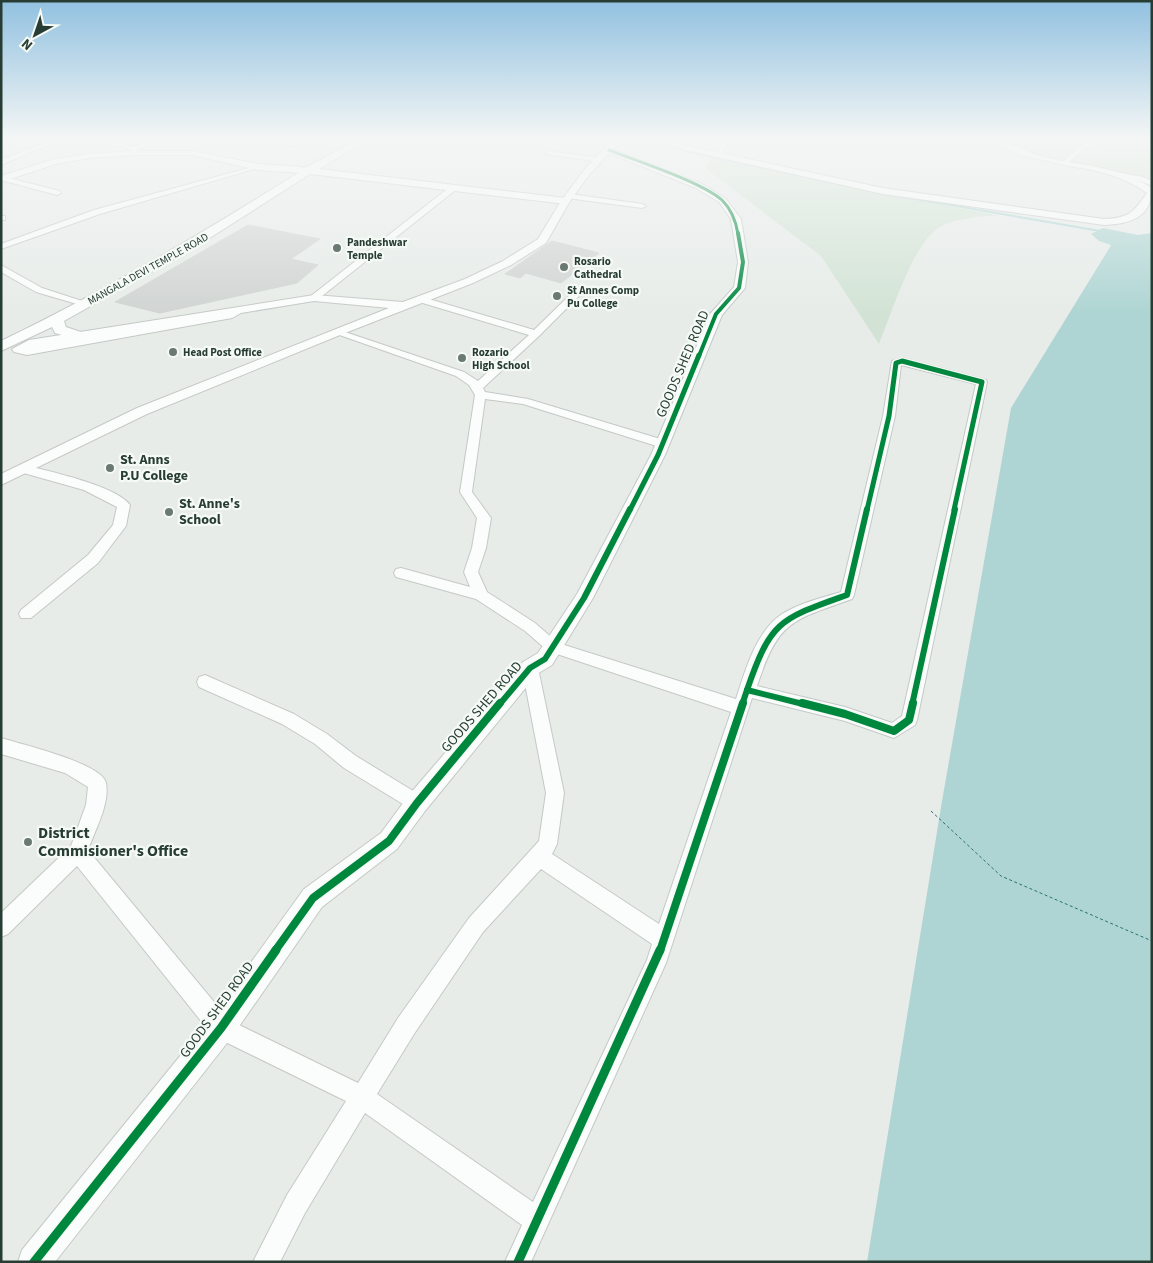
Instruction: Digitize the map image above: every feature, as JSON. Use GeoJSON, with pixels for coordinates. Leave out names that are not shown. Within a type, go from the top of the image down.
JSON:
{"type":"FeatureCollection","features":[{"type":"Feature","properties":{"kind":"main road","name":"MANGALA DEVI TEMPLE ROAD"},"geometry":{"type":"LineString","coordinates":[[1,341],[214,226],[264,197]]}},
{"type":"Feature","properties":{"kind":"main road","name":"MANGALA DEVI TEMPLE ROAD"},"geometry":{"type":"LineString","coordinates":[[1,346],[57,319],[207,236],[266,197]]}},
{"type":"Feature","properties":{"kind":"main road"},"geometry":{"type":"LineString","coordinates":[[556,197],[568,198]]}},
{"type":"Feature","properties":{"kind":"main road"},"geometry":{"type":"LineString","coordinates":[[57,319],[60,330],[79,336]]}},
{"type":"Feature","properties":{"kind":"street"},"geometry":{"type":"LineString","coordinates":[[1,247],[96,212],[149,197]]}},
{"type":"Feature","properties":{"kind":"street"},"geometry":{"type":"LineString","coordinates":[[314,298],[443,197]]}},
{"type":"Feature","properties":{"kind":"street","name":"GOODS SHED ROAD"},"geometry":{"type":"LineString","coordinates":[[34,1262],[100,1183],[221,1028],[313,898],[389,840],[417,803],[530,668],[545,659],[553,647],[584,598],[663,444],[716,314],[739,288],[743,262],[736,219],[718,197]]}},
{"type":"Feature","properties":{"kind":"street"},"geometry":{"type":"LineString","coordinates":[[925,197],[1104,222],[1122,221],[1132,217],[1150,197]]}},
{"type":"Feature","properties":{"kind":"street"},"geometry":{"type":"LineString","coordinates":[[1,351],[18,349],[29,344],[230,310],[314,298],[375,309],[404,305],[484,274],[542,241],[568,198],[642,206]]}},
{"type":"Feature","properties":{"kind":"street"},"geometry":{"type":"LineString","coordinates":[[1,268],[38,290],[77,301]]}},
{"type":"Feature","properties":{"kind":"street"},"geometry":{"type":"LineString","coordinates":[[479,391],[577,293]]}},
{"type":"Feature","properties":{"kind":"street"},"geometry":{"type":"LineString","coordinates":[[419,299],[536,334]]}},
{"type":"Feature","properties":{"kind":"street"},"geometry":{"type":"LineString","coordinates":[[1,480],[142,411],[336,332],[375,309]]}},
{"type":"Feature","properties":{"kind":"street"},"geometry":{"type":"LineString","coordinates":[[18,349],[27,351],[232,314],[237,310]]}},
{"type":"Feature","properties":{"kind":"street"},"geometry":{"type":"LineString","coordinates":[[336,332],[460,374],[474,381],[479,391],[466,492],[484,518],[479,548],[471,572],[481,595]]}},
{"type":"Feature","properties":{"kind":"street"},"geometry":{"type":"LineString","coordinates":[[518,1262],[656,964],[746,690],[758,660],[779,625],[798,614],[847,595],[889,416],[896,363],[902,360],[982,382],[909,720],[894,731],[845,714],[746,690]]}},
{"type":"Feature","properties":{"kind":"street"},"geometry":{"type":"LineString","coordinates":[[479,391],[541,406],[663,444]]}},
{"type":"Feature","properties":{"kind":"street"},"geometry":{"type":"LineString","coordinates":[[24,468],[89,488],[111,497],[124,505],[119,526],[94,559],[26,614]]}},
{"type":"Feature","properties":{"kind":"street"},"geometry":{"type":"LineString","coordinates":[[401,573],[481,595],[530,627],[553,647],[741,708]]}},
{"type":"Feature","properties":{"kind":"street"},"geometry":{"type":"LineString","coordinates":[[266,1262],[296,1204],[406,1026],[476,925],[539,857],[548,844],[555,793],[530,668]]}},
{"type":"Feature","properties":{"kind":"street"},"geometry":{"type":"LineString","coordinates":[[205,682],[288,719],[321,739],[350,762],[417,803]]}},
{"type":"Feature","properties":{"kind":"street"},"geometry":{"type":"LineString","coordinates":[[1,746],[70,766],[97,783],[95,805],[78,852],[1,927]]}},
{"type":"Feature","properties":{"kind":"street"},"geometry":{"type":"LineString","coordinates":[[78,852],[221,1028],[362,1097],[536,1220]]}},
{"type":"Feature","properties":{"kind":"street"},"geometry":{"type":"LineString","coordinates":[[539,857],[664,940]]}},
{"type":"Feature","properties":{"kind":"green space"},"geometry":{"type":"Polygon","coordinates":[[[743,197],[905,197],[1000,216],[959,220],[937,229],[928,238],[903,282],[879,344],[821,256],[743,197]]]}},
{"type":"Feature","properties":{"kind":"water"},"geometry":{"type":"Polygon","coordinates":[[[1103,228],[1138,235],[1152,233],[1152,1262],[867,1262],[942,801],[1011,408],[1110,247],[1111,245],[1099,241],[1091,234],[1103,228]]]}},
{"type":"Feature","properties":{"kind":"building"},"geometry":{"type":"Polygon","coordinates":[[[248,225],[320,239],[291,259],[318,265],[297,283],[160,313],[115,302],[248,225]]]}},
{"type":"Feature","properties":{"kind":"building","name":"Rosario Cathedral"},"geometry":{"type":"Polygon","coordinates":[[[552,241],[599,253],[561,283],[526,273],[520,278],[505,274],[552,241]]]}},
{"type":"Feature","properties":{"kind":"waterway"},"geometry":{"type":"LineString","coordinates":[[904,197],[1100,231]]}},
{"type":"Feature","properties":{"kind":"ferry route"},"geometry":{"type":"LineString","coordinates":[[931,811],[1001,876],[1152,941]]}},
{"type":"Feature","properties":{"kind":"cycle path"},"geometry":{"type":"LineString","coordinates":[[34,1262],[221,1028],[313,898],[389,841],[417,803],[530,668],[545,659],[584,598],[658,455],[716,314],[739,288],[743,262],[736,219],[722,200],[717,197]]}},
{"type":"Feature","properties":{"kind":"cycle path"},"geometry":{"type":"LineString","coordinates":[[518,1262],[656,963],[747,690],[765,646],[780,624],[795,614],[847,595],[889,416],[896,363],[902,361],[982,382],[909,720],[894,731],[845,714],[747,690]]}},
{"type":"Feature","properties":{"kind":"place","name":"Pandeshwar Temple"},"geometry":{"type":"Point","coordinates":[337,248]}},
{"type":"Feature","properties":{"kind":"place","name":"Rosario Cathedral"},"geometry":{"type":"Point","coordinates":[564,267]}},
{"type":"Feature","properties":{"kind":"place","name":"St Annes Comp Pu College"},"geometry":{"type":"Point","coordinates":[557,296]}},
{"type":"Feature","properties":{"kind":"place","name":"Head Post Office"},"geometry":{"type":"Point","coordinates":[173,352]}},
{"type":"Feature","properties":{"kind":"place","name":"Rozario High School"},"geometry":{"type":"Point","coordinates":[462,358]}},
{"type":"Feature","properties":{"kind":"place","name":"St. Anns P.U College"},"geometry":{"type":"Point","coordinates":[110,468]}},
{"type":"Feature","properties":{"kind":"place","name":"St. Anne's School"},"geometry":{"type":"Point","coordinates":[169,512]}},
{"type":"Feature","properties":{"kind":"place","name":"District Commisioner's Office"},"geometry":{"type":"Point","coordinates":[28,842]}}]}
